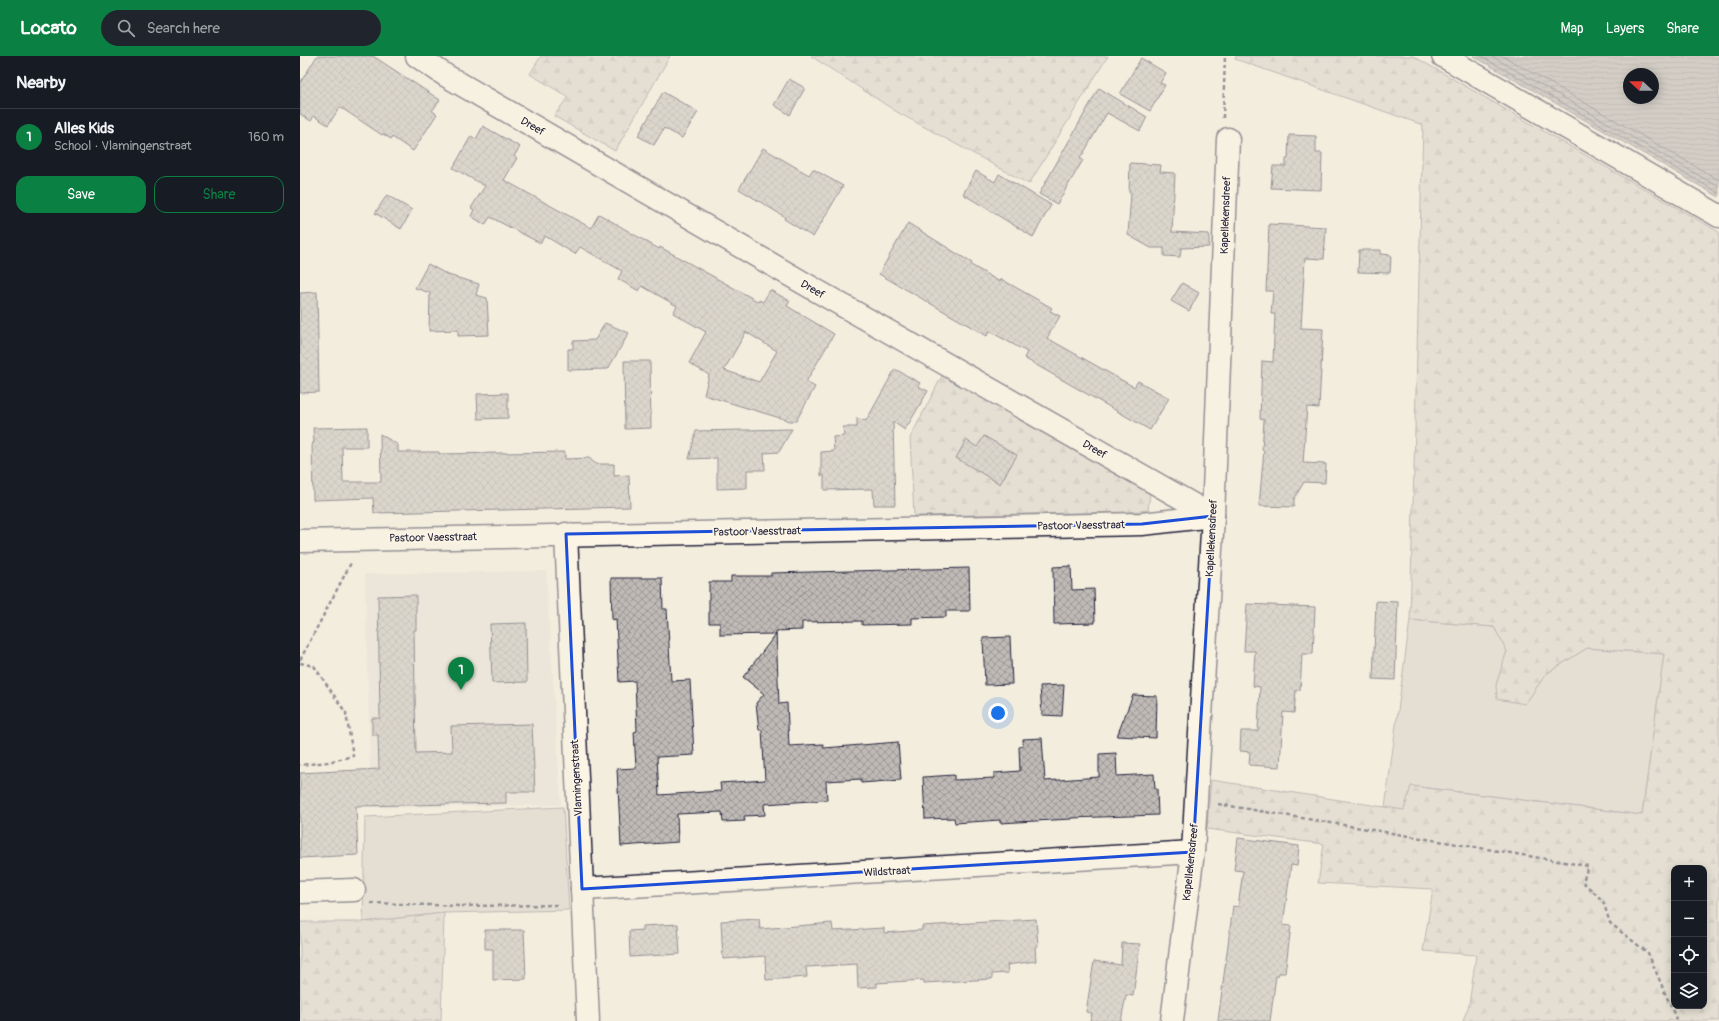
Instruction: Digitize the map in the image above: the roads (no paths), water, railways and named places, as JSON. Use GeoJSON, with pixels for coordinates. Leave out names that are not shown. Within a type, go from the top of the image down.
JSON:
{"type":"FeatureCollection","features":[{"type":"Feature","properties":{"kind":"street","name":"Dreef"},"geometry":{"type":"LineString","coordinates":[[416,56],[452,79],[812,288],[1213,516]]}},
{"type":"Feature","properties":{"kind":"street"},"geometry":{"type":"LineString","coordinates":[[1443,56],[1719,216]]}},
{"type":"Feature","properties":{"kind":"street","name":"Kapellekensdreef"},"geometry":{"type":"LineString","coordinates":[[1172,1021],[1193,852],[1213,516],[1228,139]]}},
{"type":"Feature","properties":{"kind":"street","name":"Pastoor Vaesstraat"},"geometry":{"type":"LineString","coordinates":[[300,541],[566,534],[1142,524],[1213,516]]}},
{"type":"Feature","properties":{"kind":"street","name":"Vlamingenstraat"},"geometry":{"type":"LineString","coordinates":[[566,534],[588,1021]]}},
{"type":"Feature","properties":{"kind":"street","name":"Wildstraat"},"geometry":{"type":"LineString","coordinates":[[582,897],[1193,852]]}},
{"type":"Feature","properties":{"kind":"street"},"geometry":{"type":"LineString","coordinates":[[300,892],[354,890]]}},
{"type":"Feature","properties":{"kind":"water"},"geometry":{"type":"Polygon","coordinates":[[[1473,56],[1719,56],[1719,197],[1473,56]]]}},
{"type":"Feature","properties":{"kind":"place","name":"Alles Kids"},"geometry":{"type":"Point","coordinates":[461,690]}}]}
